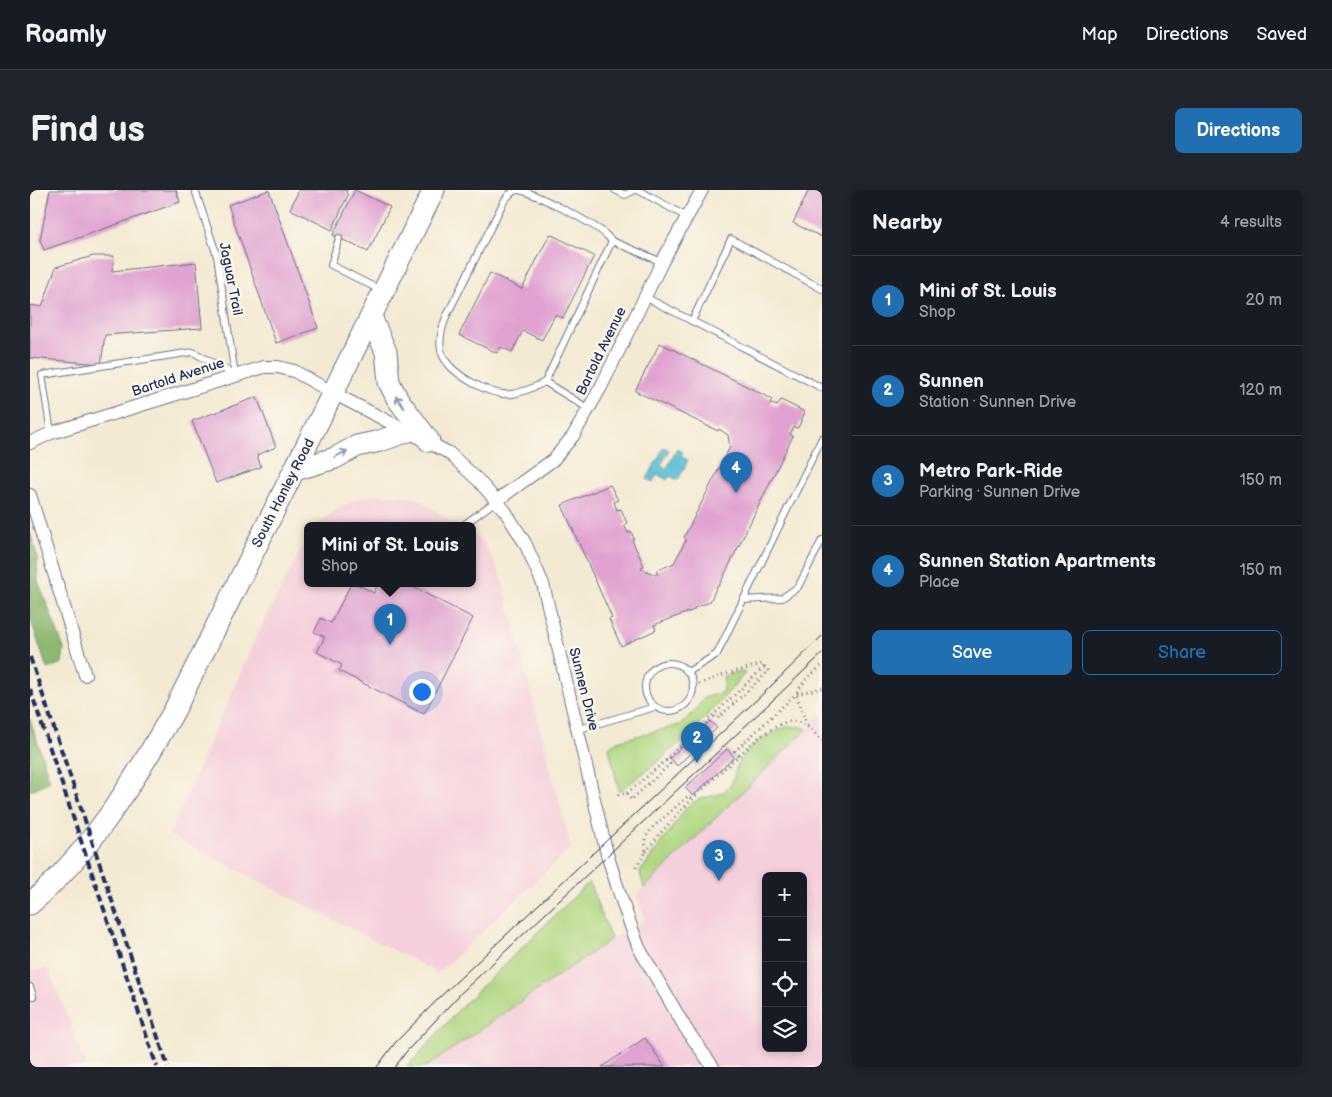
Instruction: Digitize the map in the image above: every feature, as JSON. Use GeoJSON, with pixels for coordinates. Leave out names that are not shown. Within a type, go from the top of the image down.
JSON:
{"type":"FeatureCollection","features":[{"type":"Feature","properties":{"kind":"main road","name":"South Hanley Road"},"geometry":{"type":"LineString","coordinates":[[30,904],[68,866],[106,820],[126,792],[174,711],[384,292],[431,191]]}},
{"type":"Feature","properties":{"kind":"main road"},"geometry":{"type":"LineString","coordinates":[[371,317],[386,352],[389,382],[397,398],[429,441]]}},
{"type":"Feature","properties":{"kind":"main road"},"geometry":{"type":"LineString","coordinates":[[295,470],[335,458],[357,446],[380,441],[408,431]]}},
{"type":"Feature","properties":{"kind":"street","name":"Bartold Avenue"},"geometry":{"type":"LineString","coordinates":[[496,500],[553,460],[573,436],[590,409],[644,297],[702,190]]}},
{"type":"Feature","properties":{"kind":"street","name":"Bartold Avenue"},"geometry":{"type":"LineString","coordinates":[[30,444],[51,434],[264,366],[294,371],[333,393]]}},
{"type":"Feature","properties":{"kind":"street","name":"Sunnen Drive"},"geometry":{"type":"LineString","coordinates":[[333,393],[449,453],[496,500],[525,543],[543,584],[608,854],[624,907],[639,948],[686,1029],[713,1067]]}},
{"type":"Feature","properties":{"kind":"street"},"geometry":{"type":"LineString","coordinates":[[30,495],[85,675]]}},
{"type":"Feature","properties":{"kind":"lane","name":"Jaguar Trail"},"geometry":{"type":"LineString","coordinates":[[195,190],[217,256],[235,374]]}},
{"type":"Feature","properties":{"kind":"lane"},"geometry":{"type":"LineString","coordinates":[[612,241],[546,382],[511,394],[494,393],[462,376],[450,366],[443,355],[440,340],[442,326],[503,202],[509,194],[516,190],[526,191],[582,218],[600,229],[612,241],[662,262]]}},
{"type":"Feature","properties":{"kind":"lane"},"geometry":{"type":"LineString","coordinates":[[615,190],[625,195],[636,190],[687,217]]}},
{"type":"Feature","properties":{"kind":"lane"},"geometry":{"type":"LineString","coordinates":[[338,238],[330,265],[384,292]]}},
{"type":"Feature","properties":{"kind":"lane"},"geometry":{"type":"LineString","coordinates":[[692,321],[731,239],[822,289]]}},
{"type":"Feature","properties":{"kind":"lane"},"geometry":{"type":"LineString","coordinates":[[644,297],[822,388]]}},
{"type":"Feature","properties":{"kind":"lane"},"geometry":{"type":"LineString","coordinates":[[51,434],[42,375],[194,352],[235,374]]}},
{"type":"Feature","properties":{"kind":"lane"},"geometry":{"type":"LineString","coordinates":[[546,382],[590,409]]}},
{"type":"Feature","properties":{"kind":"lane"},"geometry":{"type":"LineString","coordinates":[[688,672],[717,654],[822,438]]}},
{"type":"Feature","properties":{"kind":"lane"},"geometry":{"type":"LineString","coordinates":[[467,522],[496,500]]}},
{"type":"Feature","properties":{"kind":"lane"},"geometry":{"type":"LineString","coordinates":[[743,600],[782,598],[798,586],[822,540]]}},
{"type":"Feature","properties":{"kind":"lane"},"geometry":{"type":"LineString","coordinates":[[674,664],[682,666],[688,672],[694,686],[693,694],[684,707],[669,712],[655,707],[649,701],[645,685],[647,677],[652,670],[658,666],[674,664]]}},
{"type":"Feature","properties":{"kind":"lane"},"geometry":{"type":"LineString","coordinates":[[578,730],[655,707]]}},
{"type":"Feature","properties":{"kind":"lane"},"geometry":{"type":"LineString","coordinates":[[30,987],[33,996]]}},
{"type":"Feature","properties":{"kind":"path"},"geometry":{"type":"LineString","coordinates":[[694,686],[723,674],[762,664],[769,671],[717,719],[713,715]]}},
{"type":"Feature","properties":{"kind":"path"},"geometry":{"type":"LineString","coordinates":[[739,755],[735,751],[796,694],[805,680],[822,664]]}},
{"type":"Feature","properties":{"kind":"path"},"geometry":{"type":"LineString","coordinates":[[618,795],[627,792],[666,760],[764,667]]}},
{"type":"Feature","properties":{"kind":"path"},"geometry":{"type":"LineString","coordinates":[[796,694],[822,688]]}},
{"type":"Feature","properties":{"kind":"path"},"geometry":{"type":"LineString","coordinates":[[796,694],[807,725],[822,741]]}},
{"type":"Feature","properties":{"kind":"path"},"geometry":{"type":"LineString","coordinates":[[636,867],[661,831],[758,737],[788,722],[807,725]]}},
{"type":"Feature","properties":{"kind":"path"},"geometry":{"type":"LineString","coordinates":[[627,792],[631,800],[640,793],[670,764],[666,760]]}},
{"type":"Feature","properties":{"kind":"path"},"geometry":{"type":"LineString","coordinates":[[646,852],[645,838],[652,826],[688,796],[692,799]]}},
{"type":"Feature","properties":{"kind":"shaded area"},"geometry":{"type":"Polygon","coordinates":[[[375,495],[400,495],[418,499],[453,522],[321,522],[335,510],[356,499],[375,495]]]}},
{"type":"Feature","properties":{"kind":"shaded area"},"geometry":{"type":"Polygon","coordinates":[[[476,537],[484,542],[501,576],[571,848],[438,973],[169,835],[257,635],[304,544],[304,587],[476,587],[476,537]]]}},
{"type":"Feature","properties":{"kind":"shaded area"},"geometry":{"type":"Polygon","coordinates":[[[822,714],[822,1067],[426,1067],[611,939],[645,921],[636,895],[822,714]]]}},
{"type":"Feature","properties":{"kind":"shaded area"},"geometry":{"type":"Polygon","coordinates":[[[48,968],[87,1067],[30,1067],[30,971],[48,968]]]}},
{"type":"Feature","properties":{"kind":"green space"},"geometry":{"type":"Polygon","coordinates":[[[30,532],[37,555],[38,581],[64,649],[62,663],[47,669],[30,617],[30,532]]]}},
{"type":"Feature","properties":{"kind":"green space"},"geometry":{"type":"Polygon","coordinates":[[[745,671],[732,689],[687,736],[654,765],[619,791],[610,746],[617,741],[680,725],[695,711],[704,698],[722,692],[723,676],[745,671]]]}},
{"type":"Feature","properties":{"kind":"green space"},"geometry":{"type":"Polygon","coordinates":[[[30,719],[50,781],[30,791],[30,719]]]}},
{"type":"Feature","properties":{"kind":"green space"},"geometry":{"type":"Polygon","coordinates":[[[790,726],[807,729],[644,888],[640,872],[687,807],[698,800],[723,792],[730,785],[742,757],[753,745],[768,735],[790,726]]]}},
{"type":"Feature","properties":{"kind":"green space"},"geometry":{"type":"Polygon","coordinates":[[[589,882],[611,939],[426,1067],[407,1067],[464,1004],[589,882]]]}},
{"type":"Feature","properties":{"kind":"water"},"geometry":{"type":"Polygon","coordinates":[[[664,447],[669,450],[661,465],[667,468],[677,449],[683,452],[681,456],[688,460],[678,480],[670,476],[667,480],[657,474],[653,482],[647,479],[664,447]]]}},
{"type":"Feature","properties":{"kind":"building"},"geometry":{"type":"Polygon","coordinates":[[[50,190],[176,190],[180,202],[44,250],[40,240],[50,190]]]}},
{"type":"Feature","properties":{"kind":"building"},"geometry":{"type":"Polygon","coordinates":[[[269,190],[318,328],[276,343],[228,205],[269,190]]]}},
{"type":"Feature","properties":{"kind":"building"},"geometry":{"type":"Polygon","coordinates":[[[299,190],[347,190],[346,193],[348,195],[332,230],[290,209],[299,190]]]}},
{"type":"Feature","properties":{"kind":"building"},"geometry":{"type":"Polygon","coordinates":[[[355,190],[390,207],[368,252],[333,235],[355,190]]]}},
{"type":"Feature","properties":{"kind":"building"},"geometry":{"type":"Polygon","coordinates":[[[809,190],[822,190],[822,237],[793,223],[809,190]]]}},
{"type":"Feature","properties":{"kind":"building"},"geometry":{"type":"Polygon","coordinates":[[[550,234],[594,256],[563,318],[555,315],[542,340],[523,331],[512,352],[501,347],[497,353],[459,335],[490,273],[522,289],[550,234]]]}},
{"type":"Feature","properties":{"kind":"building"},"geometry":{"type":"Polygon","coordinates":[[[93,256],[114,256],[112,271],[196,262],[202,328],[105,335],[101,364],[30,358],[30,305],[42,307],[56,267],[93,256]]]}},
{"type":"Feature","properties":{"kind":"building"},"geometry":{"type":"Polygon","coordinates":[[[660,343],[772,399],[770,403],[777,406],[781,400],[805,412],[798,428],[794,427],[790,434],[793,436],[710,602],[654,625],[656,630],[621,646],[609,619],[612,618],[562,505],[610,485],[618,500],[614,502],[617,510],[621,509],[627,523],[624,525],[628,533],[631,531],[634,539],[632,540],[644,566],[641,567],[642,569],[656,575],[658,574],[656,571],[674,563],[686,540],[684,537],[730,447],[728,435],[719,429],[718,431],[635,391],[660,343]]]}},
{"type":"Feature","properties":{"kind":"building"},"geometry":{"type":"Polygon","coordinates":[[[257,397],[276,447],[257,455],[261,467],[216,483],[192,421],[257,397]]]}},
{"type":"Feature","properties":{"kind":"building"},"geometry":{"type":"Polygon","coordinates":[[[349,587],[363,587],[374,593],[377,587],[413,587],[473,618],[424,714],[339,671],[342,665],[317,652],[325,637],[314,632],[321,618],[331,623],[349,587]]]}},
{"type":"Feature","properties":{"kind":"building"},"geometry":{"type":"Polygon","coordinates":[[[710,721],[717,728],[677,766],[670,758],[710,721]]]}},
{"type":"Feature","properties":{"kind":"building"},"geometry":{"type":"Polygon","coordinates":[[[727,749],[734,757],[693,796],[685,788],[727,749]]]}},
{"type":"Feature","properties":{"kind":"building"},"geometry":{"type":"Polygon","coordinates":[[[645,1038],[665,1067],[602,1067],[645,1038]]]}},
{"type":"Feature","properties":{"kind":"tram line"},"geometry":{"type":"LineString","coordinates":[[377,1067],[395,1043],[441,996],[822,636]]}},
{"type":"Feature","properties":{"kind":"tram line"},"geometry":{"type":"LineString","coordinates":[[395,1067],[406,1052],[462,992],[822,654]]}},
{"type":"Feature","properties":{"kind":"railway"},"geometry":{"type":"LineString","coordinates":[[30,657],[168,1067]]}},
{"type":"Feature","properties":{"kind":"railway"},"geometry":{"type":"LineString","coordinates":[[30,689],[157,1067]]}},
{"type":"Feature","properties":{"kind":"place","name":"Sunnen Station Apartments"},"geometry":{"type":"Point","coordinates":[736,493]}},
{"type":"Feature","properties":{"kind":"place","name":"Mini of St. Louis"},"geometry":{"type":"Point","coordinates":[390,645]}},
{"type":"Feature","properties":{"kind":"place","name":"Sunnen"},"geometry":{"type":"Point","coordinates":[697,763]}},
{"type":"Feature","properties":{"kind":"place","name":"Metro Park-Ride"},"geometry":{"type":"Point","coordinates":[719,881]}}]}
